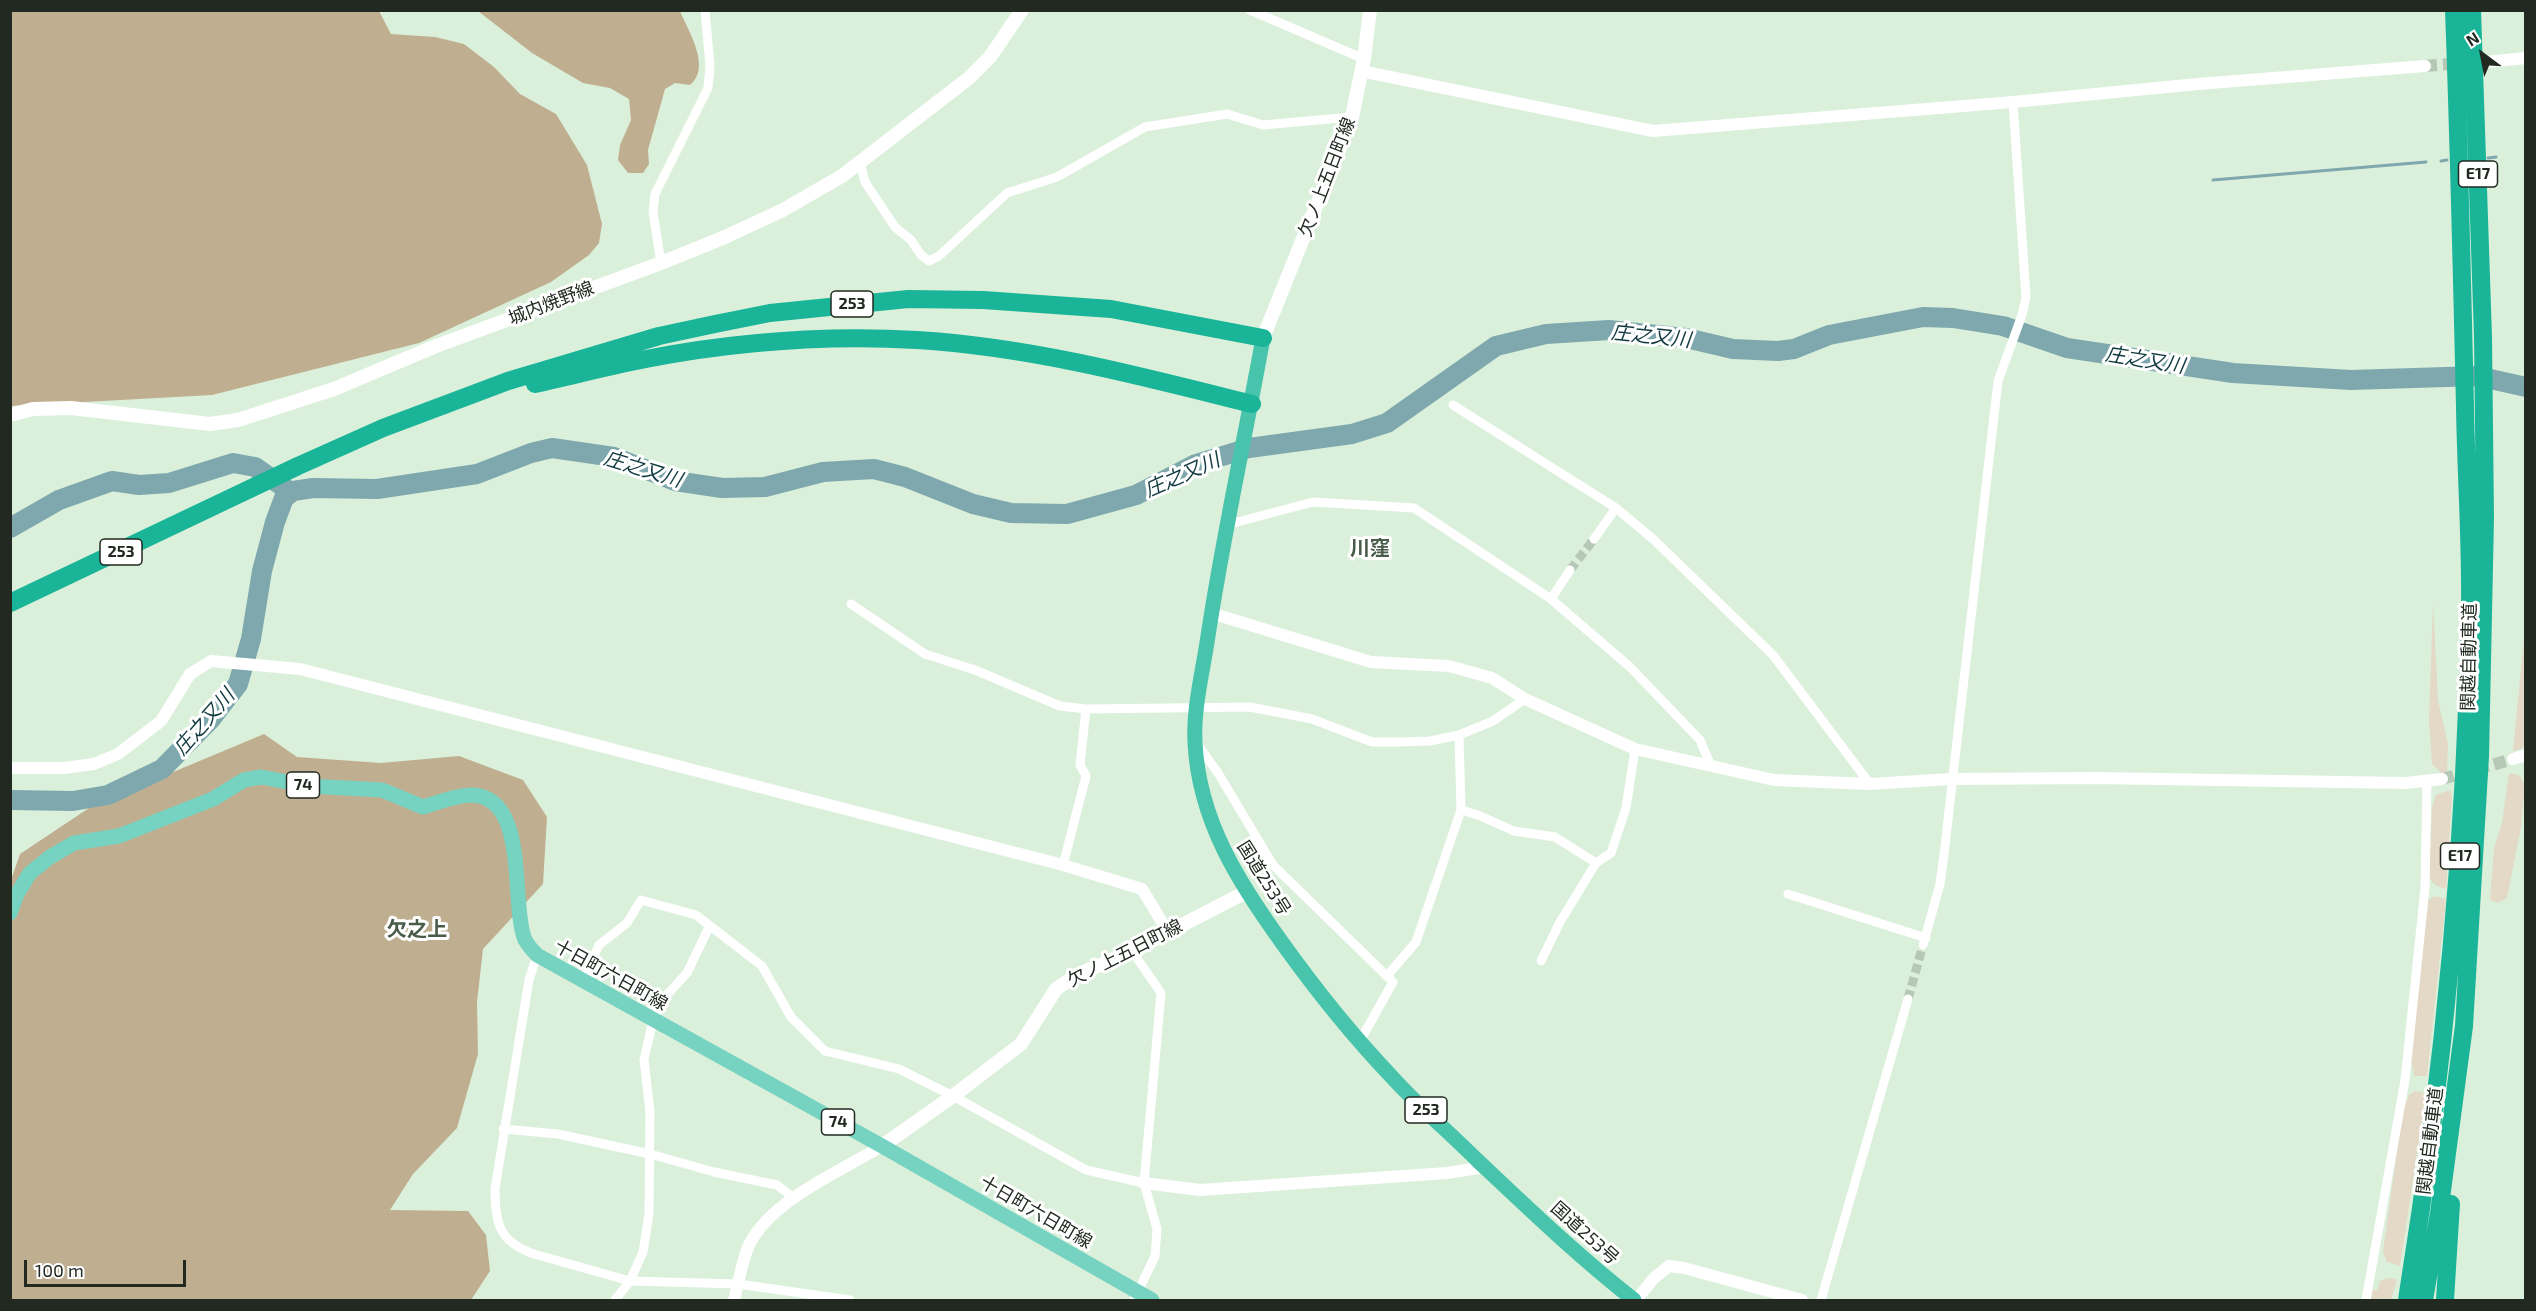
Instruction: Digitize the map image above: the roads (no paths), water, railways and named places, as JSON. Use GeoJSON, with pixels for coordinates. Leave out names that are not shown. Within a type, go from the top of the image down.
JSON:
{"type":"FeatureCollection","features":[{"type":"Feature","properties":{"kind":"highway","name":"関越自動車道"},"geometry":{"type":"LineString","coordinates":[[2407,1300],[2445,1021],[2466,768],[2470,519],[2454,10]]}},
{"type":"Feature","properties":{"kind":"highway","name":"関越自動車道"},"geometry":{"type":"LineString","coordinates":[[2424,1300],[2464,1026],[2480,756],[2485,518],[2483,338],[2472,10]]}},
{"type":"Feature","properties":{"kind":"highway","name":"253"},"geometry":{"type":"LineString","coordinates":[[10,603],[383,428],[508,381],[659,336],[770,313],[908,299],[983,300],[1111,309],[1263,338]]}},
{"type":"Feature","properties":{"kind":"highway","name":"国道253号"},"geometry":{"type":"LineString","coordinates":[[1263,338],[1252,404],[1226,525],[1197,706],[1195,742],[1202,794],[1224,854],[1246,892],[1301,968],[1393,1078],[1575,1252],[1636,1300]]}},
{"type":"Feature","properties":{"kind":"highway","name":"253"},"geometry":{"type":"LineString","coordinates":[[450,404],[646,359],[786,341],[860,339],[917,340],[1050,356],[1252,404]]}},
{"type":"Feature","properties":{"kind":"highway"},"geometry":{"type":"LineString","coordinates":[[2445,1300],[2464,1026]]}},
{"type":"Feature","properties":{"kind":"main road","name":"城内焼野線"},"geometry":{"type":"LineString","coordinates":[[10,415],[33,409],[71,408],[210,424],[238,420],[334,389],[446,343],[661,263],[783,210],[817,192],[860,163],[969,78],[990,57],[1022,10]]}},
{"type":"Feature","properties":{"kind":"main road","name":"欠ノ上五日町線"},"geometry":{"type":"LineString","coordinates":[[1263,338],[1352,117],[1370,10]]}},
{"type":"Feature","properties":{"kind":"main road","name":"十日町六日町線"},"geometry":{"type":"LineString","coordinates":[[10,913],[17,894],[30,873],[50,857],[74,843],[119,836],[213,799],[244,780],[261,777],[309,786],[382,790],[423,807],[455,797],[474,795],[491,801],[504,817],[513,841],[520,919],[526,941],[537,955],[882,1146],[1142,1298]]}},
{"type":"Feature","properties":{"kind":"main road","name":"欠ノ上五日町線"},"geometry":{"type":"LineString","coordinates":[[882,1146],[1021,1044],[1056,989],[1077,975],[1132,951],[1246,892]]}},
{"type":"Feature","properties":{"kind":"street"},"geometry":{"type":"LineString","coordinates":[[661,263],[653,212],[655,194],[708,88],[710,66],[705,10]]}},
{"type":"Feature","properties":{"kind":"street"},"geometry":{"type":"LineString","coordinates":[[1250,10],[1362,65],[1653,131],[2424,66]]}},
{"type":"Feature","properties":{"kind":"street"},"geometry":{"type":"LineString","coordinates":[[2485,62],[2526,58]]}},
{"type":"Feature","properties":{"kind":"street"},"geometry":{"type":"LineString","coordinates":[[1788,894],[1924,941],[1940,884],[1998,381],[2022,315],[2026,297],[2013,102]]}},
{"type":"Feature","properties":{"kind":"street"},"geometry":{"type":"LineString","coordinates":[[860,163],[865,182],[895,227],[929,261],[939,256],[1007,193],[1057,177],[1145,127],[1227,114],[1263,125],[1352,117]]}},
{"type":"Feature","properties":{"kind":"street"},"geometry":{"type":"LineString","coordinates":[[1453,405],[1616,508],[1653,539],[1773,655],[1870,783]]}},
{"type":"Feature","properties":{"kind":"street"},"geometry":{"type":"LineString","coordinates":[[1226,525],[1313,502],[1414,508],[1551,599],[1630,667],[1700,740],[1710,766]]}},
{"type":"Feature","properties":{"kind":"street"},"geometry":{"type":"LineString","coordinates":[[1594,539],[1616,508]]}},
{"type":"Feature","properties":{"kind":"street"},"geometry":{"type":"LineString","coordinates":[[1551,599],[1570,570]]}},
{"type":"Feature","properties":{"kind":"street"},"geometry":{"type":"LineString","coordinates":[[851,604],[925,654],[975,670],[1060,706],[1086,709],[1250,707],[1312,719],[1372,742],[1430,741],[1459,735],[1493,721],[1525,699]]}},
{"type":"Feature","properties":{"kind":"street"},"geometry":{"type":"LineString","coordinates":[[1211,613],[1371,662],[1449,666],[1492,678],[1525,699],[1635,749],[1774,780],[1870,783],[1951,778],[2427,782],[2442,778]]}},
{"type":"Feature","properties":{"kind":"street"},"geometry":{"type":"LineString","coordinates":[[10,768],[64,768],[94,764],[118,754],[161,721],[190,674],[211,660],[300,669],[1063,865],[1142,889],[1168,932]]}},
{"type":"Feature","properties":{"kind":"street"},"geometry":{"type":"LineString","coordinates":[[1063,865],[1086,776],[1080,765],[1086,709]]}},
{"type":"Feature","properties":{"kind":"street"},"geometry":{"type":"LineString","coordinates":[[1387,976],[1416,942],[1461,810],[1459,735]]}},
{"type":"Feature","properties":{"kind":"street"},"geometry":{"type":"LineString","coordinates":[[1195,742],[1218,773],[1273,864],[1393,982],[1360,1041]]}},
{"type":"Feature","properties":{"kind":"street"},"geometry":{"type":"LineString","coordinates":[[1541,961],[1560,922],[1596,863],[1611,853],[1626,808],[1635,749]]}},
{"type":"Feature","properties":{"kind":"street"},"geometry":{"type":"LineString","coordinates":[[2513,759],[2526,755]]}},
{"type":"Feature","properties":{"kind":"street"},"geometry":{"type":"LineString","coordinates":[[2366,1300],[2405,1080],[2425,888],[2427,782]]}},
{"type":"Feature","properties":{"kind":"street"},"geometry":{"type":"LineString","coordinates":[[1461,810],[1478,814],[1514,831],[1555,837],[1596,863]]}},
{"type":"Feature","properties":{"kind":"street"},"geometry":{"type":"LineString","coordinates":[[583,980],[599,945],[627,923],[641,900],[696,915],[762,966],[791,1017],[825,1051],[899,1070],[953,1096],[1086,1170],[1144,1183],[1200,1190],[1447,1173],[1485,1167]]}},
{"type":"Feature","properties":{"kind":"street"},"geometry":{"type":"LineString","coordinates":[[615,1300],[630,1281],[643,1252],[647,1223],[650,1112],[644,1059],[653,1021],[663,999],[687,973],[709,927]]}},
{"type":"Feature","properties":{"kind":"street"},"geometry":{"type":"LineString","coordinates":[[1132,951],[1161,993],[1144,1183],[1157,1229],[1155,1256],[1142,1298]]}},
{"type":"Feature","properties":{"kind":"street"},"geometry":{"type":"LineString","coordinates":[[537,955],[530,980],[503,1129],[495,1189],[495,1216],[503,1234],[518,1248],[534,1254],[630,1281],[738,1284],[849,1300]]}},
{"type":"Feature","properties":{"kind":"street"},"geometry":{"type":"LineString","coordinates":[[1821,1300],[1908,999]]}},
{"type":"Feature","properties":{"kind":"street"},"geometry":{"type":"LineString","coordinates":[[503,1129],[558,1134],[650,1154],[714,1172],[777,1185],[794,1198]]}},
{"type":"Feature","properties":{"kind":"street"},"geometry":{"type":"LineString","coordinates":[[734,1300],[750,1244],[768,1218],[794,1198],[882,1146]]}},
{"type":"Feature","properties":{"kind":"street"},"geometry":{"type":"LineString","coordinates":[[1636,1300],[1654,1278],[1669,1266],[1803,1300]]}},
{"type":"Feature","properties":{"kind":"waterway"},"geometry":{"type":"LineString","coordinates":[[2488,158],[2496,157]]}},
{"type":"Feature","properties":{"kind":"waterway"},"geometry":{"type":"LineString","coordinates":[[2441,161],[2447,160]]}},
{"type":"Feature","properties":{"kind":"waterway"},"geometry":{"type":"LineString","coordinates":[[2213,180],[2426,162]]}},
{"type":"Feature","properties":{"kind":"waterway","name":"庄之又川"},"geometry":{"type":"LineString","coordinates":[[10,800],[73,801],[108,795],[162,769],[210,720],[238,684],[251,639],[262,571],[275,522],[284,498],[293,491],[313,488],[377,489],[477,474],[531,453],[552,448],[614,457],[675,481],[722,488],[765,487],[823,472],[874,469],[905,477],[973,504],[1011,513],[1067,514],[1136,495],[1196,464],[1249,448],[1352,434],[1387,423],[1496,346],[1546,334],[1609,330],[1686,338],[1733,349],[1778,351],[1794,349],[1829,335],[1923,317],[1953,318],[2003,326],[2067,348],[2233,373],[2351,380],[2477,376],[2526,387]]}},
{"type":"Feature","properties":{"kind":"waterway"},"geometry":{"type":"LineString","coordinates":[[10,528],[59,500],[112,481],[139,485],[169,483],[233,463],[255,467],[285,488]]}},
{"type":"Feature","properties":{"kind":"tunnel"},"geometry":{"type":"LineString","coordinates":[[2425,66],[2463,63]]}},
{"type":"Feature","properties":{"kind":"tunnel"},"geometry":{"type":"LineString","coordinates":[[1570,570],[1594,539]]}},
{"type":"Feature","properties":{"kind":"tunnel"},"geometry":{"type":"LineString","coordinates":[[2442,779],[2513,759]]}},
{"type":"Feature","properties":{"kind":"tunnel"},"geometry":{"type":"LineString","coordinates":[[1908,999],[1923,945]]}},
{"type":"Feature","properties":{"kind":"district","name":"川窪"},"geometry":{"type":"Point","coordinates":[1370,548]}},
{"type":"Feature","properties":{"kind":"district","name":"欠之上"},"geometry":{"type":"Point","coordinates":[417,929]}}]}
